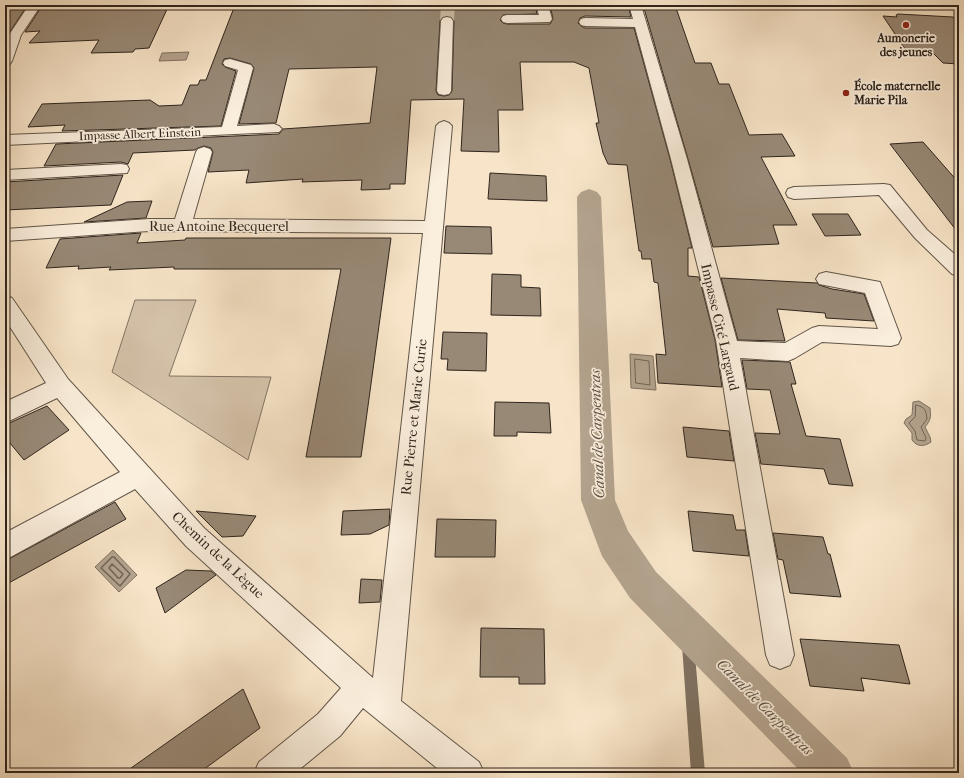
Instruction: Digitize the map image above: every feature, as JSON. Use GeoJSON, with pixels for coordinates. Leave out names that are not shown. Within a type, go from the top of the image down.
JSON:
{"type":"FeatureCollection","features":[{"type":"Feature","properties":{"kind":"street"},"geometry":{"type":"LineString","coordinates":[[5,62],[10,36],[34,5]]}},
{"type":"Feature","properties":{"kind":"street"},"geometry":{"type":"LineString","coordinates":[[507,19],[546,19],[542,5]]}},
{"type":"Feature","properties":{"kind":"street"},"geometry":{"type":"LineString","coordinates":[[585,22],[637,14]]}},
{"type":"Feature","properties":{"kind":"street","name":"Impasse Cité Largaud"},"geometry":{"type":"LineString","coordinates":[[637,14],[679,159],[727,349],[780,655]]}},
{"type":"Feature","properties":{"kind":"street"},"geometry":{"type":"LineString","coordinates":[[444,91],[447,21]]}},
{"type":"Feature","properties":{"kind":"street"},"geometry":{"type":"LineString","coordinates":[[228,131],[246,68],[230,63]]}},
{"type":"Feature","properties":{"kind":"street","name":"Rue Pierre et Marie Curie"},"geometry":{"type":"LineString","coordinates":[[385,708],[444,126]]}},
{"type":"Feature","properties":{"kind":"street","name":"Impasse Albert Einstein"},"geometry":{"type":"LineString","coordinates":[[5,140],[274,129]]}},
{"type":"Feature","properties":{"kind":"street"},"geometry":{"type":"LineString","coordinates":[[182,226],[204,152]]}},
{"type":"Feature","properties":{"kind":"street"},"geometry":{"type":"LineString","coordinates":[[5,176],[121,169]]}},
{"type":"Feature","properties":{"kind":"street"},"geometry":{"type":"LineString","coordinates":[[794,193],[884,188],[921,234],[959,269]]}},
{"type":"Feature","properties":{"kind":"street","name":"Rue Antoine Becquerel"},"geometry":{"type":"LineString","coordinates":[[5,235],[149,225],[433,227]]}},
{"type":"Feature","properties":{"kind":"street"},"geometry":{"type":"LineString","coordinates":[[727,349],[788,352],[819,334],[891,338],[873,287],[826,279]]}},
{"type":"Feature","properties":{"kind":"street","name":"Chemin de la Lègue"},"geometry":{"type":"LineString","coordinates":[[5,302],[12,328],[60,386],[138,475],[196,537],[385,708],[468,773]]}},
{"type":"Feature","properties":{"kind":"street"},"geometry":{"type":"LineString","coordinates":[[5,413],[60,386]]}},
{"type":"Feature","properties":{"kind":"street"},"geometry":{"type":"LineString","coordinates":[[5,547],[138,475]]}},
{"type":"Feature","properties":{"kind":"street"},"geometry":{"type":"LineString","coordinates":[[270,773],[329,725],[361,687]]}},
{"type":"Feature","properties":{"kind":"shaded area"},"geometry":{"type":"Polygon","coordinates":[[[135,300],[196,300],[169,376],[271,377],[248,460],[112,372],[135,300]]]}},
{"type":"Feature","properties":{"kind":"water"},"geometry":{"type":"Polygon","coordinates":[[[189,52],[186,60],[159,61],[162,53],[189,52]]]}},
{"type":"Feature","properties":{"kind":"water"},"geometry":{"type":"Polygon","coordinates":[[[630,354],[653,356],[656,390],[631,388],[630,354]]]}},
{"type":"Feature","properties":{"kind":"water"},"geometry":{"type":"Polygon","coordinates":[[[919,401],[930,408],[929,420],[925,427],[931,442],[926,445],[918,445],[912,440],[912,433],[904,423],[906,419],[912,415],[913,402],[919,401]]]}},
{"type":"Feature","properties":{"kind":"water"},"geometry":{"type":"Polygon","coordinates":[[[113,550],[137,575],[119,592],[95,567],[113,550]]]}},
{"type":"Feature","properties":{"kind":"building"},"geometry":{"type":"Polygon","coordinates":[[[169,5],[149,48],[135,49],[133,52],[91,53],[99,40],[29,43],[40,31],[25,32],[42,6],[169,5]]]}},
{"type":"Feature","properties":{"kind":"building"},"geometry":{"type":"Polygon","coordinates":[[[235,5],[535,5],[537,14],[503,15],[500,20],[507,24],[550,24],[553,19],[550,5],[628,5],[631,17],[585,16],[580,18],[578,23],[585,28],[634,28],[670,159],[692,248],[688,248],[688,276],[699,277],[715,340],[722,387],[658,383],[656,354],[666,355],[658,283],[654,282],[651,259],[642,259],[641,251],[639,251],[627,165],[608,164],[603,153],[596,123],[599,123],[589,68],[574,62],[520,62],[523,110],[498,110],[499,152],[461,151],[464,99],[411,100],[405,184],[390,184],[390,189],[361,190],[362,180],[302,182],[303,179],[246,183],[249,170],[208,172],[213,152],[211,148],[204,146],[195,150],[133,153],[128,164],[121,162],[44,166],[56,144],[279,134],[283,129],[370,123],[377,67],[289,69],[276,123],[239,124],[254,68],[251,64],[230,58],[224,59],[222,64],[225,67],[236,71],[221,126],[62,131],[65,125],[28,127],[42,104],[150,100],[159,106],[182,105],[190,85],[198,85],[200,80],[206,80],[235,5]],[[442,17],[440,21],[436,91],[438,95],[444,96],[449,95],[452,91],[454,21],[451,17],[442,17]]]}},
{"type":"Feature","properties":{"kind":"building"},"geometry":{"type":"Polygon","coordinates":[[[643,5],[675,5],[695,63],[711,63],[719,84],[729,84],[749,135],[782,134],[795,156],[761,157],[797,225],[773,225],[779,244],[713,247],[643,5]]]}},
{"type":"Feature","properties":{"kind":"building"},"geometry":{"type":"Polygon","coordinates":[[[5,6],[27,6],[9,33],[5,33],[5,6]]]}},
{"type":"Feature","properties":{"kind":"building"},"geometry":{"type":"Polygon","coordinates":[[[896,15],[953,17],[959,25],[959,64],[943,63],[933,53],[912,53],[909,49],[905,49],[883,16],[897,17],[896,15]]]}},
{"type":"Feature","properties":{"kind":"building"},"geometry":{"type":"Polygon","coordinates":[[[923,142],[959,183],[959,234],[890,144],[923,142]]]}},
{"type":"Feature","properties":{"kind":"building"},"geometry":{"type":"Polygon","coordinates":[[[490,173],[546,176],[547,201],[488,199],[490,173]]]}},
{"type":"Feature","properties":{"kind":"building"},"geometry":{"type":"Polygon","coordinates":[[[123,175],[111,205],[5,210],[5,182],[123,175]]]}},
{"type":"Feature","properties":{"kind":"building"},"geometry":{"type":"Polygon","coordinates":[[[152,201],[146,218],[84,222],[127,202],[152,201]]]}},
{"type":"Feature","properties":{"kind":"building"},"geometry":{"type":"Polygon","coordinates":[[[812,214],[848,214],[861,235],[825,236],[812,214]]]}},
{"type":"Feature","properties":{"kind":"building"},"geometry":{"type":"Polygon","coordinates":[[[446,226],[491,227],[492,254],[444,253],[446,226]]]}},
{"type":"Feature","properties":{"kind":"building"},"geometry":{"type":"Polygon","coordinates":[[[141,233],[137,243],[185,240],[186,238],[391,238],[361,457],[306,457],[341,269],[174,269],[174,267],[109,270],[111,267],[78,269],[79,266],[46,268],[60,239],[141,233]]]}},
{"type":"Feature","properties":{"kind":"building"},"geometry":{"type":"Polygon","coordinates":[[[492,274],[521,275],[521,287],[540,288],[541,316],[491,315],[492,274]]]}},
{"type":"Feature","properties":{"kind":"building"},"geometry":{"type":"Polygon","coordinates":[[[721,278],[817,283],[832,289],[864,294],[874,321],[826,318],[825,313],[777,309],[785,341],[738,340],[721,278]]]}},
{"type":"Feature","properties":{"kind":"building"},"geometry":{"type":"Polygon","coordinates":[[[443,332],[487,333],[486,371],[447,370],[448,359],[441,359],[443,332]]]}},
{"type":"Feature","properties":{"kind":"building"},"geometry":{"type":"Polygon","coordinates":[[[742,360],[790,362],[796,384],[791,384],[806,436],[840,439],[853,486],[829,484],[824,469],[761,464],[755,433],[780,434],[770,390],[747,389],[742,360]]]}},
{"type":"Feature","properties":{"kind":"building"},"geometry":{"type":"Polygon","coordinates":[[[495,402],[549,403],[551,433],[517,432],[517,436],[494,436],[495,402]]]}},
{"type":"Feature","properties":{"kind":"building"},"geometry":{"type":"Polygon","coordinates":[[[47,406],[69,430],[24,460],[5,437],[5,425],[47,406]]]}},
{"type":"Feature","properties":{"kind":"building"},"geometry":{"type":"Polygon","coordinates":[[[683,427],[729,431],[734,461],[687,457],[683,427]]]}},
{"type":"Feature","properties":{"kind":"building"},"geometry":{"type":"Polygon","coordinates":[[[115,502],[126,519],[5,585],[5,561],[115,502]]]}},
{"type":"Feature","properties":{"kind":"building"},"geometry":{"type":"Polygon","coordinates":[[[390,509],[389,525],[370,534],[341,535],[343,511],[390,509]]]}},
{"type":"Feature","properties":{"kind":"building"},"geometry":{"type":"Polygon","coordinates":[[[196,511],[256,516],[243,536],[222,537],[196,511]]]}},
{"type":"Feature","properties":{"kind":"building"},"geometry":{"type":"Polygon","coordinates":[[[688,511],[733,515],[736,530],[745,530],[749,556],[693,551],[688,511]]]}},
{"type":"Feature","properties":{"kind":"building"},"geometry":{"type":"Polygon","coordinates":[[[437,519],[496,520],[495,557],[435,557],[437,519]]]}},
{"type":"Feature","properties":{"kind":"building"},"geometry":{"type":"Polygon","coordinates":[[[773,533],[823,537],[828,554],[830,554],[841,597],[790,593],[783,560],[778,559],[773,533]]]}},
{"type":"Feature","properties":{"kind":"building"},"geometry":{"type":"Polygon","coordinates":[[[186,570],[211,571],[216,575],[165,613],[156,588],[186,570]]]}},
{"type":"Feature","properties":{"kind":"building"},"geometry":{"type":"Polygon","coordinates":[[[361,579],[382,580],[380,602],[359,603],[361,579]]]}},
{"type":"Feature","properties":{"kind":"building"},"geometry":{"type":"Polygon","coordinates":[[[481,628],[544,629],[545,684],[519,684],[519,677],[480,677],[481,628]]]}},
{"type":"Feature","properties":{"kind":"building"},"geometry":{"type":"Polygon","coordinates":[[[800,639],[899,645],[910,684],[861,678],[864,691],[810,686],[800,639]]]}},
{"type":"Feature","properties":{"kind":"building"},"geometry":{"type":"Polygon","coordinates":[[[243,689],[260,728],[199,773],[124,773],[243,689]]]}},
{"type":"Feature","properties":{"kind":"waterway","name":"Canal de Carpentras"},"geometry":{"type":"LineString","coordinates":[[589,197],[598,500],[615,543],[643,585],[832,773]]}},
{"type":"Feature","properties":{"kind":"waterway"},"geometry":{"type":"LineString","coordinates":[[687,631],[698,773]]}},
{"type":"Feature","properties":{"kind":"tunnel"},"geometry":{"type":"LineString","coordinates":[[447,21],[448,5]]}},
{"type":"Feature","properties":{"kind":"place","name":"Aumonerie des jeunes"},"geometry":{"type":"Point","coordinates":[906,25]}},
{"type":"Feature","properties":{"kind":"place","name":"École maternelle Marie Pila"},"geometry":{"type":"Point","coordinates":[846,93]}}]}
